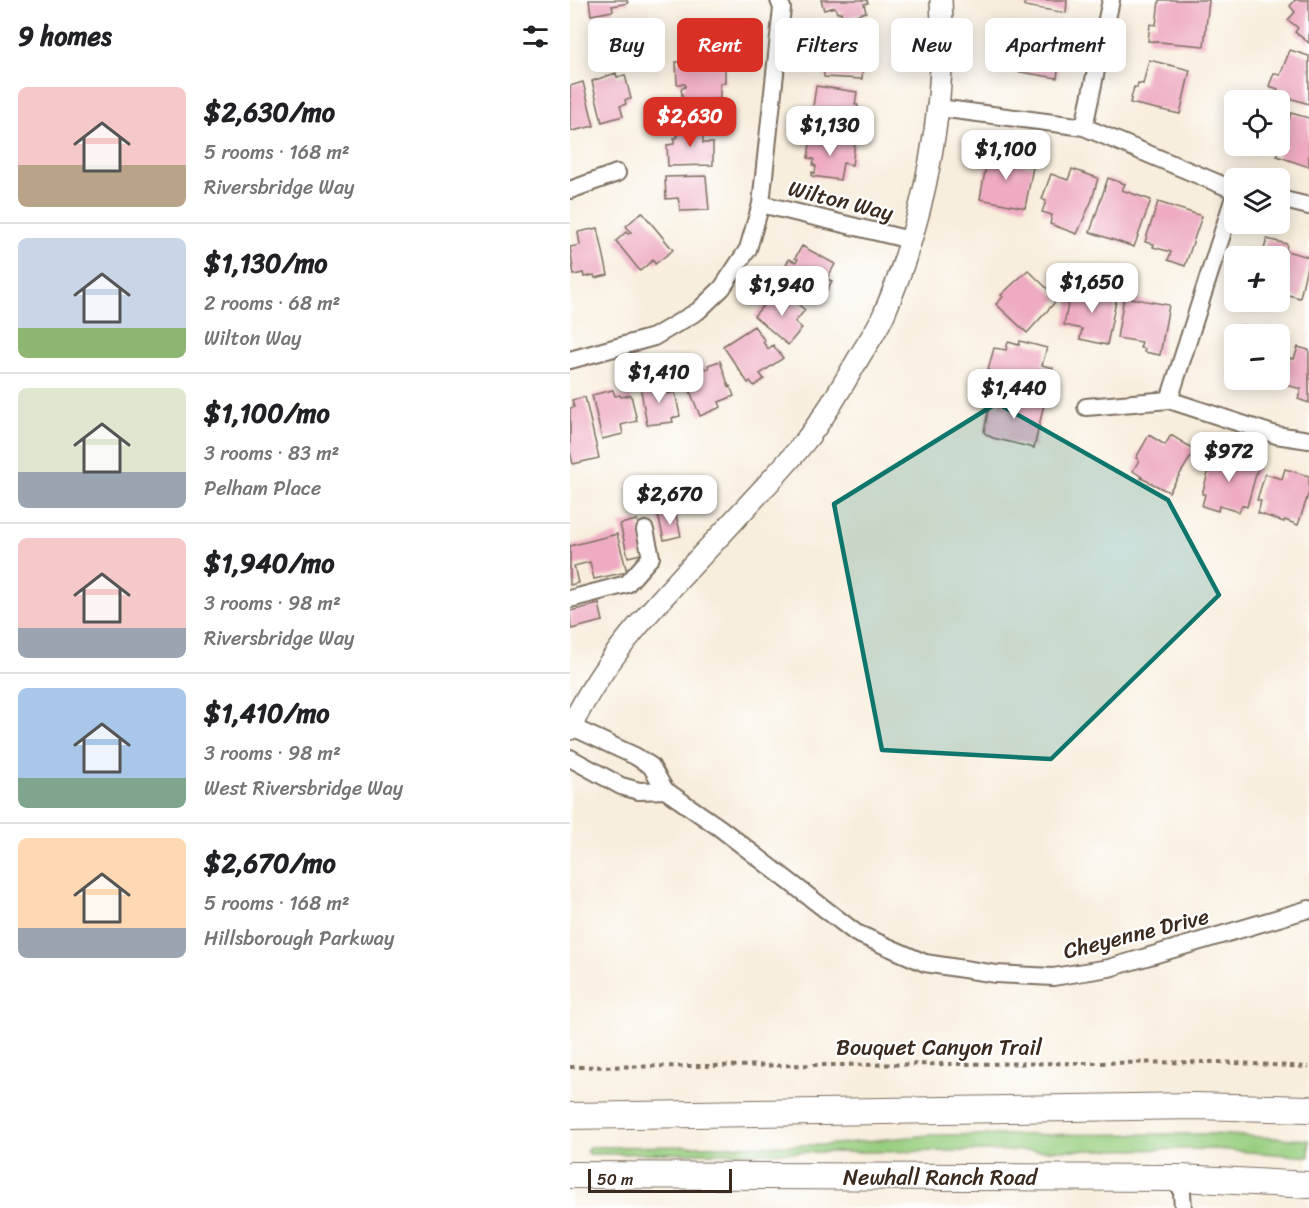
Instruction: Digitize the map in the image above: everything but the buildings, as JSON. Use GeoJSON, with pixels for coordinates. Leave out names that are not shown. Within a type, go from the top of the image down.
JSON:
{"type":"FeatureCollection","features":[{"type":"Feature","properties":{"kind":"main road"},"geometry":{"type":"LineString","coordinates":[[570,1116],[1195,1106],[1309,1109]]}},
{"type":"Feature","properties":{"kind":"main road","name":"Newhall Ranch Road"},"geometry":{"type":"LineString","coordinates":[[570,1175],[1182,1178],[1309,1185]]}},
{"type":"Feature","properties":{"kind":"street"},"geometry":{"type":"LineString","coordinates":[[570,360],[654,337],[698,311],[722,288],[748,249],[761,204],[782,8],[779,0]]}},
{"type":"Feature","properties":{"kind":"street"},"geometry":{"type":"LineString","coordinates":[[570,727],[605,669],[654,608],[803,445],[841,388],[883,316],[910,240],[928,168],[939,108],[943,33],[941,0]]}},
{"type":"Feature","properties":{"kind":"street"},"geometry":{"type":"LineString","coordinates":[[1084,127],[1112,0]]}},
{"type":"Feature","properties":{"kind":"street"},"geometry":{"type":"LineString","coordinates":[[939,108],[1084,127],[1224,186]]}},
{"type":"Feature","properties":{"kind":"street"},"geometry":{"type":"LineString","coordinates":[[570,190],[617,173]]}},
{"type":"Feature","properties":{"kind":"street"},"geometry":{"type":"LineString","coordinates":[[1290,201],[1309,206]]}},
{"type":"Feature","properties":{"kind":"street","name":"Wilton Way"},"geometry":{"type":"LineString","coordinates":[[761,204],[910,240]]}},
{"type":"Feature","properties":{"kind":"street"},"geometry":{"type":"LineString","coordinates":[[1169,400],[1224,228]]}},
{"type":"Feature","properties":{"kind":"street"},"geometry":{"type":"LineString","coordinates":[[1086,407],[1169,400],[1276,435],[1309,440]]}},
{"type":"Feature","properties":{"kind":"street"},"geometry":{"type":"LineString","coordinates":[[570,599],[627,584],[651,557],[645,530]]}},
{"type":"Feature","properties":{"kind":"street","name":"Cheyenne Drive"},"geometry":{"type":"LineString","coordinates":[[570,727],[636,756],[651,766],[665,790],[720,828],[856,933],[925,963],[996,974],[1053,976],[1109,968],[1309,909]]}},
{"type":"Feature","properties":{"kind":"street"},"geometry":{"type":"LineString","coordinates":[[570,758],[621,786],[639,791],[665,790]]}},
{"type":"Feature","properties":{"kind":"street"},"geometry":{"type":"LineString","coordinates":[[1182,1178],[1183,1208]]}},
{"type":"Feature","properties":{"kind":"path","name":"Bouquet Canyon Trail"},"geometry":{"type":"LineString","coordinates":[[570,1067],[1216,1062],[1309,1067]]}},
{"type":"Feature","properties":{"kind":"highlighted area"},"geometry":{"type":"Polygon","coordinates":[[[997,403],[1168,500],[1219,595],[1051,759],[882,750],[834,504],[997,403]]]}},
{"type":"Feature","properties":{"kind":"green space"},"geometry":{"type":"Polygon","coordinates":[[[1212,1134],[1309,1140],[1309,1157],[1214,1149],[590,1154],[586,1151],[589,1147],[824,1145],[930,1135],[1212,1134]]]}}]}
